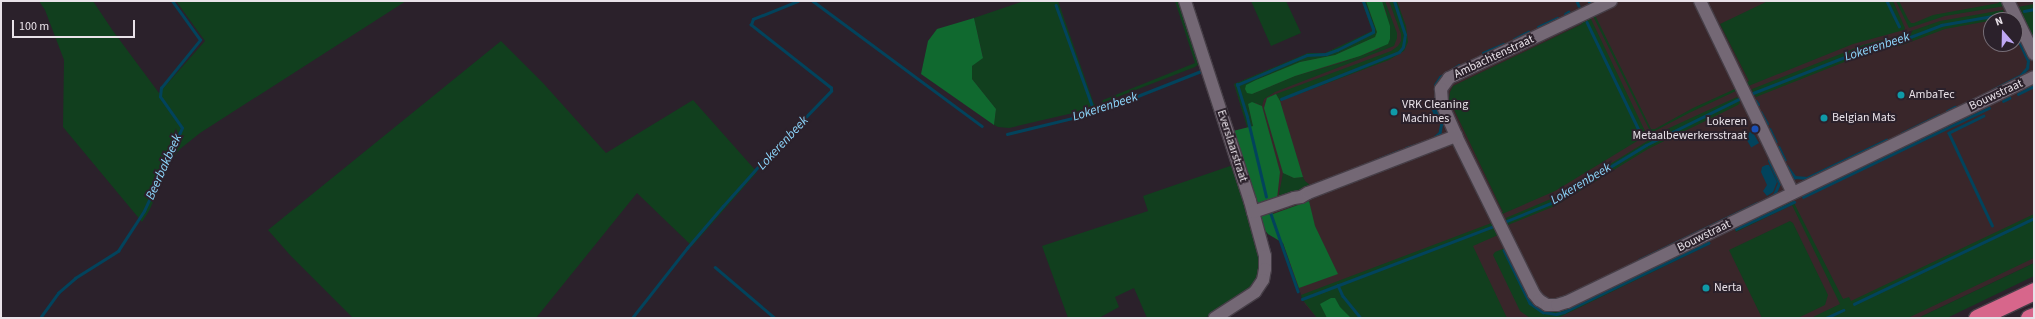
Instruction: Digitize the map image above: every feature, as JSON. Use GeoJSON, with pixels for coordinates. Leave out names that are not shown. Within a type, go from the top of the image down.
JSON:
{"type":"FeatureCollection","features":[{"type":"Feature","properties":{"kind":"highway"},"geometry":{"type":"LineString","coordinates":[[1977,318],[2034,291]]}},
{"type":"Feature","properties":{"kind":"highway"},"geometry":{"type":"LineString","coordinates":[[2029,318],[2034,316]]}},
{"type":"Feature","properties":{"kind":"street","name":"Everslaarstraat"},"geometry":{"type":"LineString","coordinates":[[1185,1],[1253,212],[1262,244],[1266,269],[1263,280],[1255,292],[1216,318]]}},
{"type":"Feature","properties":{"kind":"street","name":"Ambachtenstraat"},"geometry":{"type":"LineString","coordinates":[[1456,136],[1440,96],[1441,89],[1449,78],[1611,1]]}},
{"type":"Feature","properties":{"kind":"street"},"geometry":{"type":"LineString","coordinates":[[1700,1],[1793,193]]}},
{"type":"Feature","properties":{"kind":"street"},"geometry":{"type":"LineString","coordinates":[[2008,1],[2034,54]]}},
{"type":"Feature","properties":{"kind":"street","name":"Bouwstraat"},"geometry":{"type":"LineString","coordinates":[[1456,136],[1534,294],[1539,300],[1547,305],[1557,305],[1567,302],[2034,77]]}},
{"type":"Feature","properties":{"kind":"street"},"geometry":{"type":"LineString","coordinates":[[1253,212],[1301,197],[1456,136]]}},
{"type":"Feature","properties":{"kind":"shaded area"},"geometry":{"type":"Polygon","coordinates":[[[1362,1],[2034,1],[2034,263],[1918,318],[1317,318],[1305,304],[1294,277],[1234,84],[1308,53],[1325,53],[1372,31],[1362,1]]]}},
{"type":"Feature","properties":{"kind":"green space"},"geometry":{"type":"Polygon","coordinates":[[[39,1],[93,1],[113,31],[159,93],[205,41],[176,1],[406,1],[200,133],[180,149],[174,156],[149,211],[142,222],[63,127],[64,60],[45,10],[39,1]]]}},
{"type":"Feature","properties":{"kind":"green space"},"geometry":{"type":"Polygon","coordinates":[[[1024,1],[1058,1],[1094,104],[1096,105],[1073,113],[1009,128],[998,127],[994,125],[996,109],[972,79],[972,66],[983,57],[974,18],[1024,1]]]}},
{"type":"Feature","properties":{"kind":"green space"},"geometry":{"type":"Polygon","coordinates":[[[1175,1],[1180,1],[1199,64],[1195,67],[1102,103],[1103,100],[1195,63],[1175,1]]]}},
{"type":"Feature","properties":{"kind":"green space"},"geometry":{"type":"Polygon","coordinates":[[[1251,1],[1286,1],[1301,33],[1271,46],[1251,1]]]}},
{"type":"Feature","properties":{"kind":"green space"},"geometry":{"type":"Polygon","coordinates":[[[1362,1],[1366,1],[1377,32],[1375,37],[1335,55],[1300,62],[1256,80],[1252,94],[1295,76],[1340,63],[1379,49],[1387,14],[1382,1],[1385,1],[1397,33],[1394,46],[1275,92],[1264,99],[1262,106],[1256,103],[1248,104],[1253,127],[1247,127],[1234,84],[1308,53],[1325,53],[1372,31],[1362,1]]]}},
{"type":"Feature","properties":{"kind":"green space"},"geometry":{"type":"Polygon","coordinates":[[[1366,1],[1382,1],[1390,26],[1390,39],[1388,44],[1360,56],[1295,76],[1252,94],[1247,93],[1245,89],[1246,85],[1256,80],[1300,62],[1335,55],[1375,37],[1377,32],[1366,1]]]}},
{"type":"Feature","properties":{"kind":"green space"},"geometry":{"type":"Polygon","coordinates":[[[1389,1],[1397,1],[1406,26],[1408,42],[1404,51],[1389,60],[1280,101],[1276,94],[1391,51],[1398,46],[1401,41],[1401,34],[1389,1]]]}},
{"type":"Feature","properties":{"kind":"green space"},"geometry":{"type":"Polygon","coordinates":[[[1768,1],[1893,1],[1905,28],[1904,30],[1853,44],[1746,87],[1745,83],[1749,81],[1720,24],[1768,1]]]}},
{"type":"Feature","properties":{"kind":"green space"},"geometry":{"type":"Polygon","coordinates":[[[1896,1],[1899,1],[1911,23],[1933,15],[1999,3],[1998,1],[2003,1],[2005,6],[1945,16],[1909,28],[1896,1]]]}},
{"type":"Feature","properties":{"kind":"green space"},"geometry":{"type":"Polygon","coordinates":[[[2034,4],[2034,45],[2023,22],[2023,12],[2018,12],[2018,7],[2034,4]]]}},
{"type":"Feature","properties":{"kind":"green space"},"geometry":{"type":"Polygon","coordinates":[[[2003,10],[2004,12],[1992,12],[2003,10]]]}},
{"type":"Feature","properties":{"kind":"green space"},"geometry":{"type":"Polygon","coordinates":[[[1594,13],[1651,129],[1655,129],[1693,108],[1737,88],[1738,90],[1651,133],[1592,14],[1594,13]]]}},
{"type":"Feature","properties":{"kind":"green space"},"geometry":{"type":"Polygon","coordinates":[[[1983,13],[1983,22],[1945,29],[1905,44],[1862,55],[1756,97],[1752,90],[1863,45],[1894,37],[1940,21],[1983,13]]]}},
{"type":"Feature","properties":{"kind":"green space"},"geometry":{"type":"Polygon","coordinates":[[[1589,15],[1647,135],[1555,191],[1500,215],[1499,213],[1503,212],[1449,99],[1450,92],[1453,86],[1582,24],[1580,20],[1589,15]]]}},
{"type":"Feature","properties":{"kind":"green space"},"geometry":{"type":"Polygon","coordinates":[[[974,18],[983,58],[972,66],[972,79],[996,109],[994,125],[921,74],[928,41],[937,29],[974,18]]]}},
{"type":"Feature","properties":{"kind":"green space"},"geometry":{"type":"Polygon","coordinates":[[[501,41],[543,83],[606,153],[693,100],[757,172],[692,246],[637,193],[536,318],[353,318],[290,255],[268,230],[501,41]]]}},
{"type":"Feature","properties":{"kind":"green space"},"geometry":{"type":"Polygon","coordinates":[[[1276,94],[1280,101],[1303,177],[1294,178],[1283,173],[1264,108],[1267,98],[1276,94]]]}},
{"type":"Feature","properties":{"kind":"green space"},"geometry":{"type":"Polygon","coordinates":[[[1737,97],[1740,103],[1738,105],[1648,149],[1555,206],[1508,225],[1506,218],[1558,196],[1667,129],[1737,97]]]}},
{"type":"Feature","properties":{"kind":"green space"},"geometry":{"type":"Polygon","coordinates":[[[1252,102],[1262,106],[1280,172],[1277,199],[1270,201],[1273,214],[1309,201],[1315,226],[1338,274],[1299,288],[1283,243],[1268,234],[1263,228],[1233,131],[1253,126],[1248,104],[1252,102]]]}},
{"type":"Feature","properties":{"kind":"green space"},"geometry":{"type":"Polygon","coordinates":[[[1233,165],[1258,245],[1261,261],[1259,277],[1252,286],[1205,318],[1147,318],[1134,288],[1115,297],[1119,307],[1099,318],[1068,318],[1042,246],[1148,211],[1143,196],[1233,165]]]}},
{"type":"Feature","properties":{"kind":"green space"},"geometry":{"type":"Polygon","coordinates":[[[1283,173],[1294,178],[1303,177],[1310,185],[1309,187],[1280,197],[1279,194],[1283,173]]]}},
{"type":"Feature","properties":{"kind":"green space"},"geometry":{"type":"Polygon","coordinates":[[[1792,199],[1843,299],[1849,297],[1851,301],[2034,214],[2034,258],[1908,318],[1811,318],[1840,304],[1792,205],[1736,232],[1734,227],[1792,199]]]}},
{"type":"Feature","properties":{"kind":"green space"},"geometry":{"type":"Polygon","coordinates":[[[1790,221],[1793,223],[1828,295],[1825,305],[1798,318],[1762,318],[1729,250],[1790,221]]]}},
{"type":"Feature","properties":{"kind":"green space"},"geometry":{"type":"Polygon","coordinates":[[[1494,222],[1498,235],[1473,246],[1507,318],[1317,318],[1302,299],[1301,295],[1494,222]]]}},
{"type":"Feature","properties":{"kind":"green space"},"geometry":{"type":"Polygon","coordinates":[[[1707,239],[1709,244],[1706,246],[1558,318],[1530,318],[1520,311],[1493,255],[1495,252],[1505,248],[1544,309],[1707,239]]]}},
{"type":"Feature","properties":{"kind":"green space"},"geometry":{"type":"Polygon","coordinates":[[[2034,263],[2034,276],[1947,318],[1918,318],[2034,263]]]}},
{"type":"Feature","properties":{"kind":"green space"},"geometry":{"type":"Polygon","coordinates":[[[1331,298],[1335,298],[1340,307],[1351,318],[1327,318],[1320,304],[1331,298]]]}},
{"type":"Feature","properties":{"kind":"water"},"geometry":{"type":"Polygon","coordinates":[[[1752,131],[1759,143],[1751,148],[1744,136],[1752,131]]]}},
{"type":"Feature","properties":{"kind":"water"},"geometry":{"type":"Polygon","coordinates":[[[1769,165],[1777,182],[1773,192],[1767,196],[1763,191],[1767,185],[1761,172],[1762,167],[1769,165]]]}},
{"type":"Feature","properties":{"kind":"waterway","name":"Beerbakbeek"},"geometry":{"type":"LineString","coordinates":[[40,318],[58,293],[75,278],[118,251],[144,211],[182,128],[160,97],[161,88],[200,40],[172,1]]}},
{"type":"Feature","properties":{"kind":"waterway","name":"Lokerenbeek"},"geometry":{"type":"LineString","coordinates":[[632,318],[687,248],[723,206],[765,159],[831,91],[831,88],[751,25],[753,19],[798,1]]}},
{"type":"Feature","properties":{"kind":"waterway","name":"Lokerenbeek"},"geometry":{"type":"LineString","coordinates":[[813,1],[982,126]]}},
{"type":"Feature","properties":{"kind":"waterway"},"geometry":{"type":"LineString","coordinates":[[1266,197],[1247,117],[1237,85],[1307,55],[1326,54],[1337,50],[1373,32],[1363,1]]}},
{"type":"Feature","properties":{"kind":"waterway"},"geometry":{"type":"LineString","coordinates":[[1281,99],[1399,52],[1403,47],[1405,35],[1394,1]]}},
{"type":"Feature","properties":{"kind":"waterway"},"geometry":{"type":"LineString","coordinates":[[1577,1],[1579,6]]}},
{"type":"Feature","properties":{"kind":"waterway"},"geometry":{"type":"LineString","coordinates":[[1887,1],[1899,26]]}},
{"type":"Feature","properties":{"kind":"waterway"},"geometry":{"type":"LineString","coordinates":[[1056,5],[1092,105]]}},
{"type":"Feature","properties":{"kind":"waterway","name":"Lokerenbeek"},"geometry":{"type":"LineString","coordinates":[[2024,11],[2034,9]]}},
{"type":"Feature","properties":{"kind":"waterway"},"geometry":{"type":"LineString","coordinates":[[1538,27],[1557,18]]}},
{"type":"Feature","properties":{"kind":"waterway","name":"Lokerenbeek"},"geometry":{"type":"LineString","coordinates":[[1753,93],[1863,50],[1905,39],[1941,25],[1983,18]]}},
{"type":"Feature","properties":{"kind":"waterway"},"geometry":{"type":"LineString","coordinates":[[1587,22],[1640,132]]}},
{"type":"Feature","properties":{"kind":"waterway"},"geometry":{"type":"LineString","coordinates":[[1514,39],[1528,32]]}},
{"type":"Feature","properties":{"kind":"waterway"},"geometry":{"type":"LineString","coordinates":[[1483,53],[1503,44]]}},
{"type":"Feature","properties":{"kind":"waterway"},"geometry":{"type":"LineString","coordinates":[[1992,90],[2020,76],[2027,68],[2028,61],[2023,50]]}},
{"type":"Feature","properties":{"kind":"waterway"},"geometry":{"type":"LineString","coordinates":[[1435,85],[1440,77],[1459,65]]}},
{"type":"Feature","properties":{"kind":"waterway","name":"Lokerenbeek"},"geometry":{"type":"LineString","coordinates":[[1007,134],[1097,112],[1201,71]]}},
{"type":"Feature","properties":{"kind":"waterway"},"geometry":{"type":"LineString","coordinates":[[2018,94],[2034,86]]}},
{"type":"Feature","properties":{"kind":"waterway"},"geometry":{"type":"LineString","coordinates":[[2003,101],[2009,98]]}},
{"type":"Feature","properties":{"kind":"waterway","name":"Lokerenbeek"},"geometry":{"type":"LineString","coordinates":[[1507,221],[1551,203],[1646,145],[1739,99]]}},
{"type":"Feature","properties":{"kind":"waterway"},"geometry":{"type":"LineString","coordinates":[[1430,100],[1438,122]]}},
{"type":"Feature","properties":{"kind":"waterway"},"geometry":{"type":"LineString","coordinates":[[1432,100],[1442,122],[1440,133],[1433,139]]}},
{"type":"Feature","properties":{"kind":"waterway"},"geometry":{"type":"LineString","coordinates":[[1947,111],[1955,107]]}},
{"type":"Feature","properties":{"kind":"waterway"},"geometry":{"type":"LineString","coordinates":[[1803,197],[1989,108]]}},
{"type":"Feature","properties":{"kind":"waterway"},"geometry":{"type":"LineString","coordinates":[[1761,112],[1767,123]]}},
{"type":"Feature","properties":{"kind":"waterway"},"geometry":{"type":"LineString","coordinates":[[1902,133],[1939,115]]}},
{"type":"Feature","properties":{"kind":"waterway"},"geometry":{"type":"LineString","coordinates":[[1984,116],[1949,133],[1992,225]]}},
{"type":"Feature","properties":{"kind":"waterway"},"geometry":{"type":"LineString","coordinates":[[1770,129],[1776,142]]}},
{"type":"Feature","properties":{"kind":"waterway"},"geometry":{"type":"LineString","coordinates":[[1787,166],[1795,177],[1807,178],[1886,140]]}},
{"type":"Feature","properties":{"kind":"waterway"},"geometry":{"type":"LineString","coordinates":[[1406,148],[1425,142]]}},
{"type":"Feature","properties":{"kind":"waterway"},"geometry":{"type":"LineString","coordinates":[[1779,147],[1785,160]]}},
{"type":"Feature","properties":{"kind":"waterway"},"geometry":{"type":"LineString","coordinates":[[1374,161],[1399,151]]}},
{"type":"Feature","properties":{"kind":"waterway"},"geometry":{"type":"LineString","coordinates":[[1766,199],[1774,195],[1779,183],[1769,161]]}},
{"type":"Feature","properties":{"kind":"waterway"},"geometry":{"type":"LineString","coordinates":[[1736,229],[1794,202]]}},
{"type":"Feature","properties":{"kind":"waterway"},"geometry":{"type":"LineString","coordinates":[[1639,260],[1757,203]]}},
{"type":"Feature","properties":{"kind":"waterway"},"geometry":{"type":"LineString","coordinates":[[1270,211],[1298,291]]}},
{"type":"Feature","properties":{"kind":"waterway"},"geometry":{"type":"LineString","coordinates":[[1854,304],[2034,218]]}},
{"type":"Feature","properties":{"kind":"waterway","name":"Lokerenbeek"},"geometry":{"type":"LineString","coordinates":[[1302,299],[1492,227]]}},
{"type":"Feature","properties":{"kind":"waterway"},"geometry":{"type":"LineString","coordinates":[[1504,250],[1530,303],[1543,312],[1556,314],[1564,312],[1708,243]]}},
{"type":"Feature","properties":{"kind":"waterway"},"geometry":{"type":"LineString","coordinates":[[715,267],[775,318]]}},
{"type":"Feature","properties":{"kind":"waterway"},"geometry":{"type":"LineString","coordinates":[[1338,285],[1343,296],[1361,318]]}},
{"type":"Feature","properties":{"kind":"waterway"},"geometry":{"type":"LineString","coordinates":[[1826,318],[1843,310]]}},
{"type":"Feature","properties":{"kind":"place","name":"AmbaTec"},"geometry":{"type":"Point","coordinates":[1901,95]}},
{"type":"Feature","properties":{"kind":"place","name":"VRK Cleaning Machines"},"geometry":{"type":"Point","coordinates":[1394,112]}},
{"type":"Feature","properties":{"kind":"place","name":"Belgian Mats"},"geometry":{"type":"Point","coordinates":[1824,118]}},
{"type":"Feature","properties":{"kind":"place","name":"Lokeren Metaalbewerkersstraat"},"geometry":{"type":"Point","coordinates":[1755,129]}},
{"type":"Feature","properties":{"kind":"place","name":"Nerta"},"geometry":{"type":"Point","coordinates":[1706,288]}}]}
